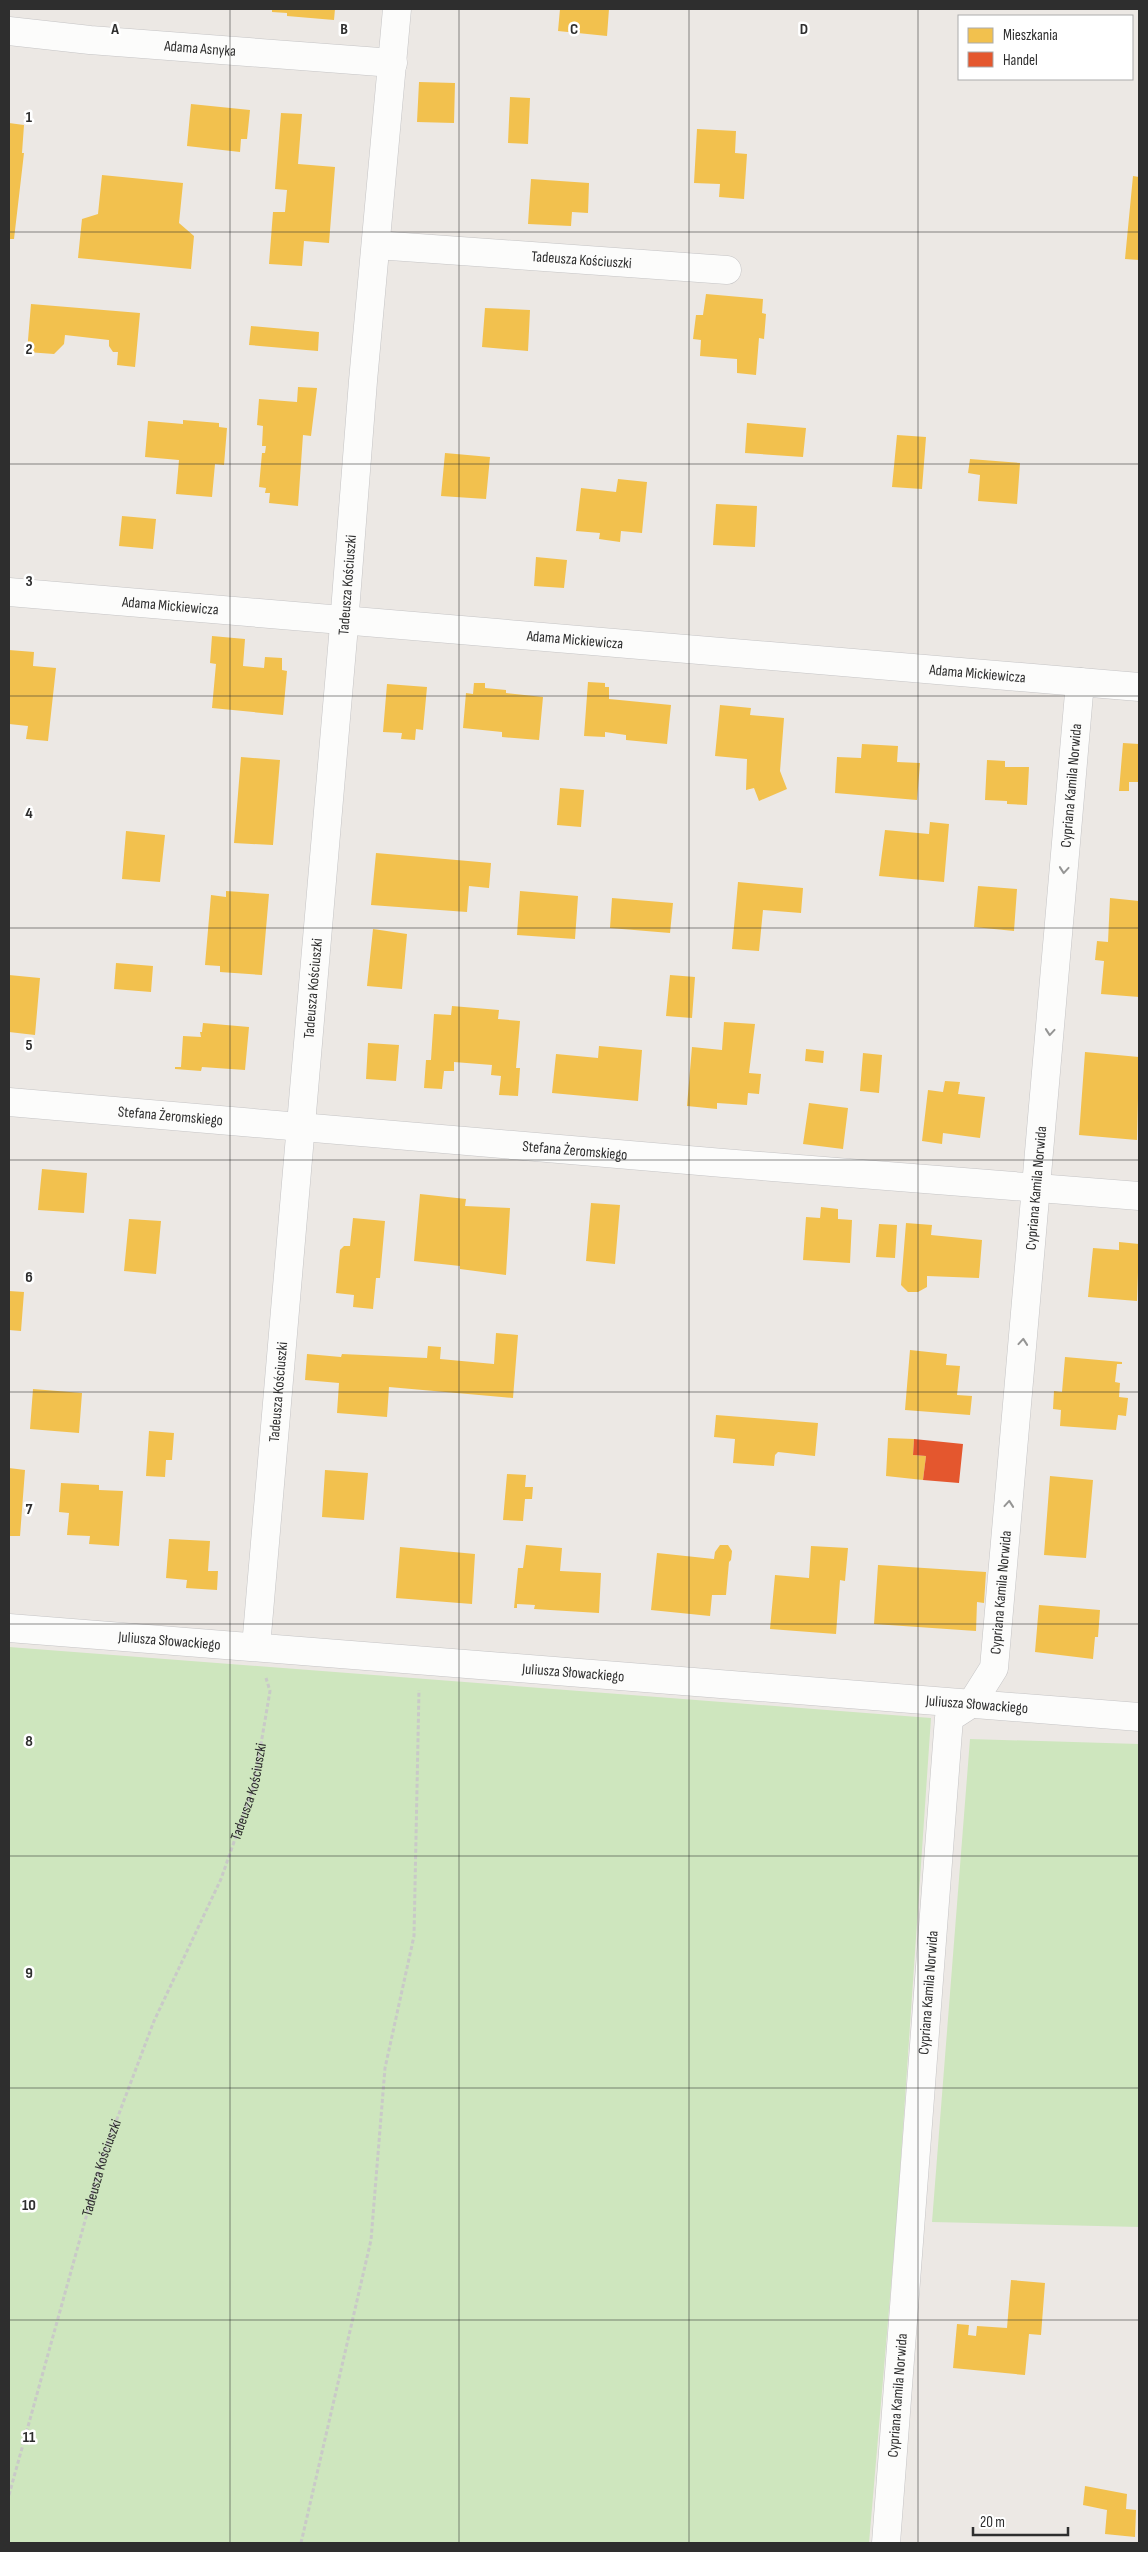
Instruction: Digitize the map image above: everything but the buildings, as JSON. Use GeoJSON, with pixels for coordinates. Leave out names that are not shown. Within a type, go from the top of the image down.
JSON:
{"type":"FeatureCollection","features":[{"type":"Feature","properties":{"kind":"street","name":"Tadeusza Kościuszki"},"geometry":{"type":"LineString","coordinates":[[256,1648],[397,9]]}},
{"type":"Feature","properties":{"kind":"street","name":"Adama Asnyka"},"geometry":{"type":"LineString","coordinates":[[9,31],[90,40],[393,62]]}},
{"type":"Feature","properties":{"kind":"street","name":"Tadeusza Kościuszki"},"geometry":{"type":"LineString","coordinates":[[376,245],[727,270]]}},
{"type":"Feature","properties":{"kind":"street","name":"Adama Mickiewicza"},"geometry":{"type":"LineString","coordinates":[[9,592],[1139,687]]}},
{"type":"Feature","properties":{"kind":"street","name":"Cypriana Kamila Norwida"},"geometry":{"type":"LineString","coordinates":[[886,2543],[949,1718],[972,1703],[994,1668],[1080,682]]}},
{"type":"Feature","properties":{"kind":"street","name":"Stefana Żeromskiego"},"geometry":{"type":"LineString","coordinates":[[9,1102],[1139,1196]]}},
{"type":"Feature","properties":{"kind":"street","name":"Juliusza Słowackiego"},"geometry":{"type":"LineString","coordinates":[[9,1628],[1139,1717]]}},
{"type":"Feature","properties":{"kind":"path","name":"Tadeusza Kościuszki"},"geometry":{"type":"LineString","coordinates":[[9,2495],[103,2156],[154,2021],[221,1879],[254,1785],[270,1691],[256,1648]]}},
{"type":"Feature","properties":{"kind":"path"},"geometry":{"type":"LineString","coordinates":[[301,2543],[371,2240],[385,2068],[414,1936],[419,1660]]}},
{"type":"Feature","properties":{"kind":"green space"},"geometry":{"type":"Polygon","coordinates":[[[9,1647],[931,1718],[897,2216],[869,2543],[9,2543],[9,1647]]]}},
{"type":"Feature","properties":{"kind":"green space"},"geometry":{"type":"Polygon","coordinates":[[[970,1739],[1139,1744],[1139,2227],[932,2222],[970,1739]]]}}]}
